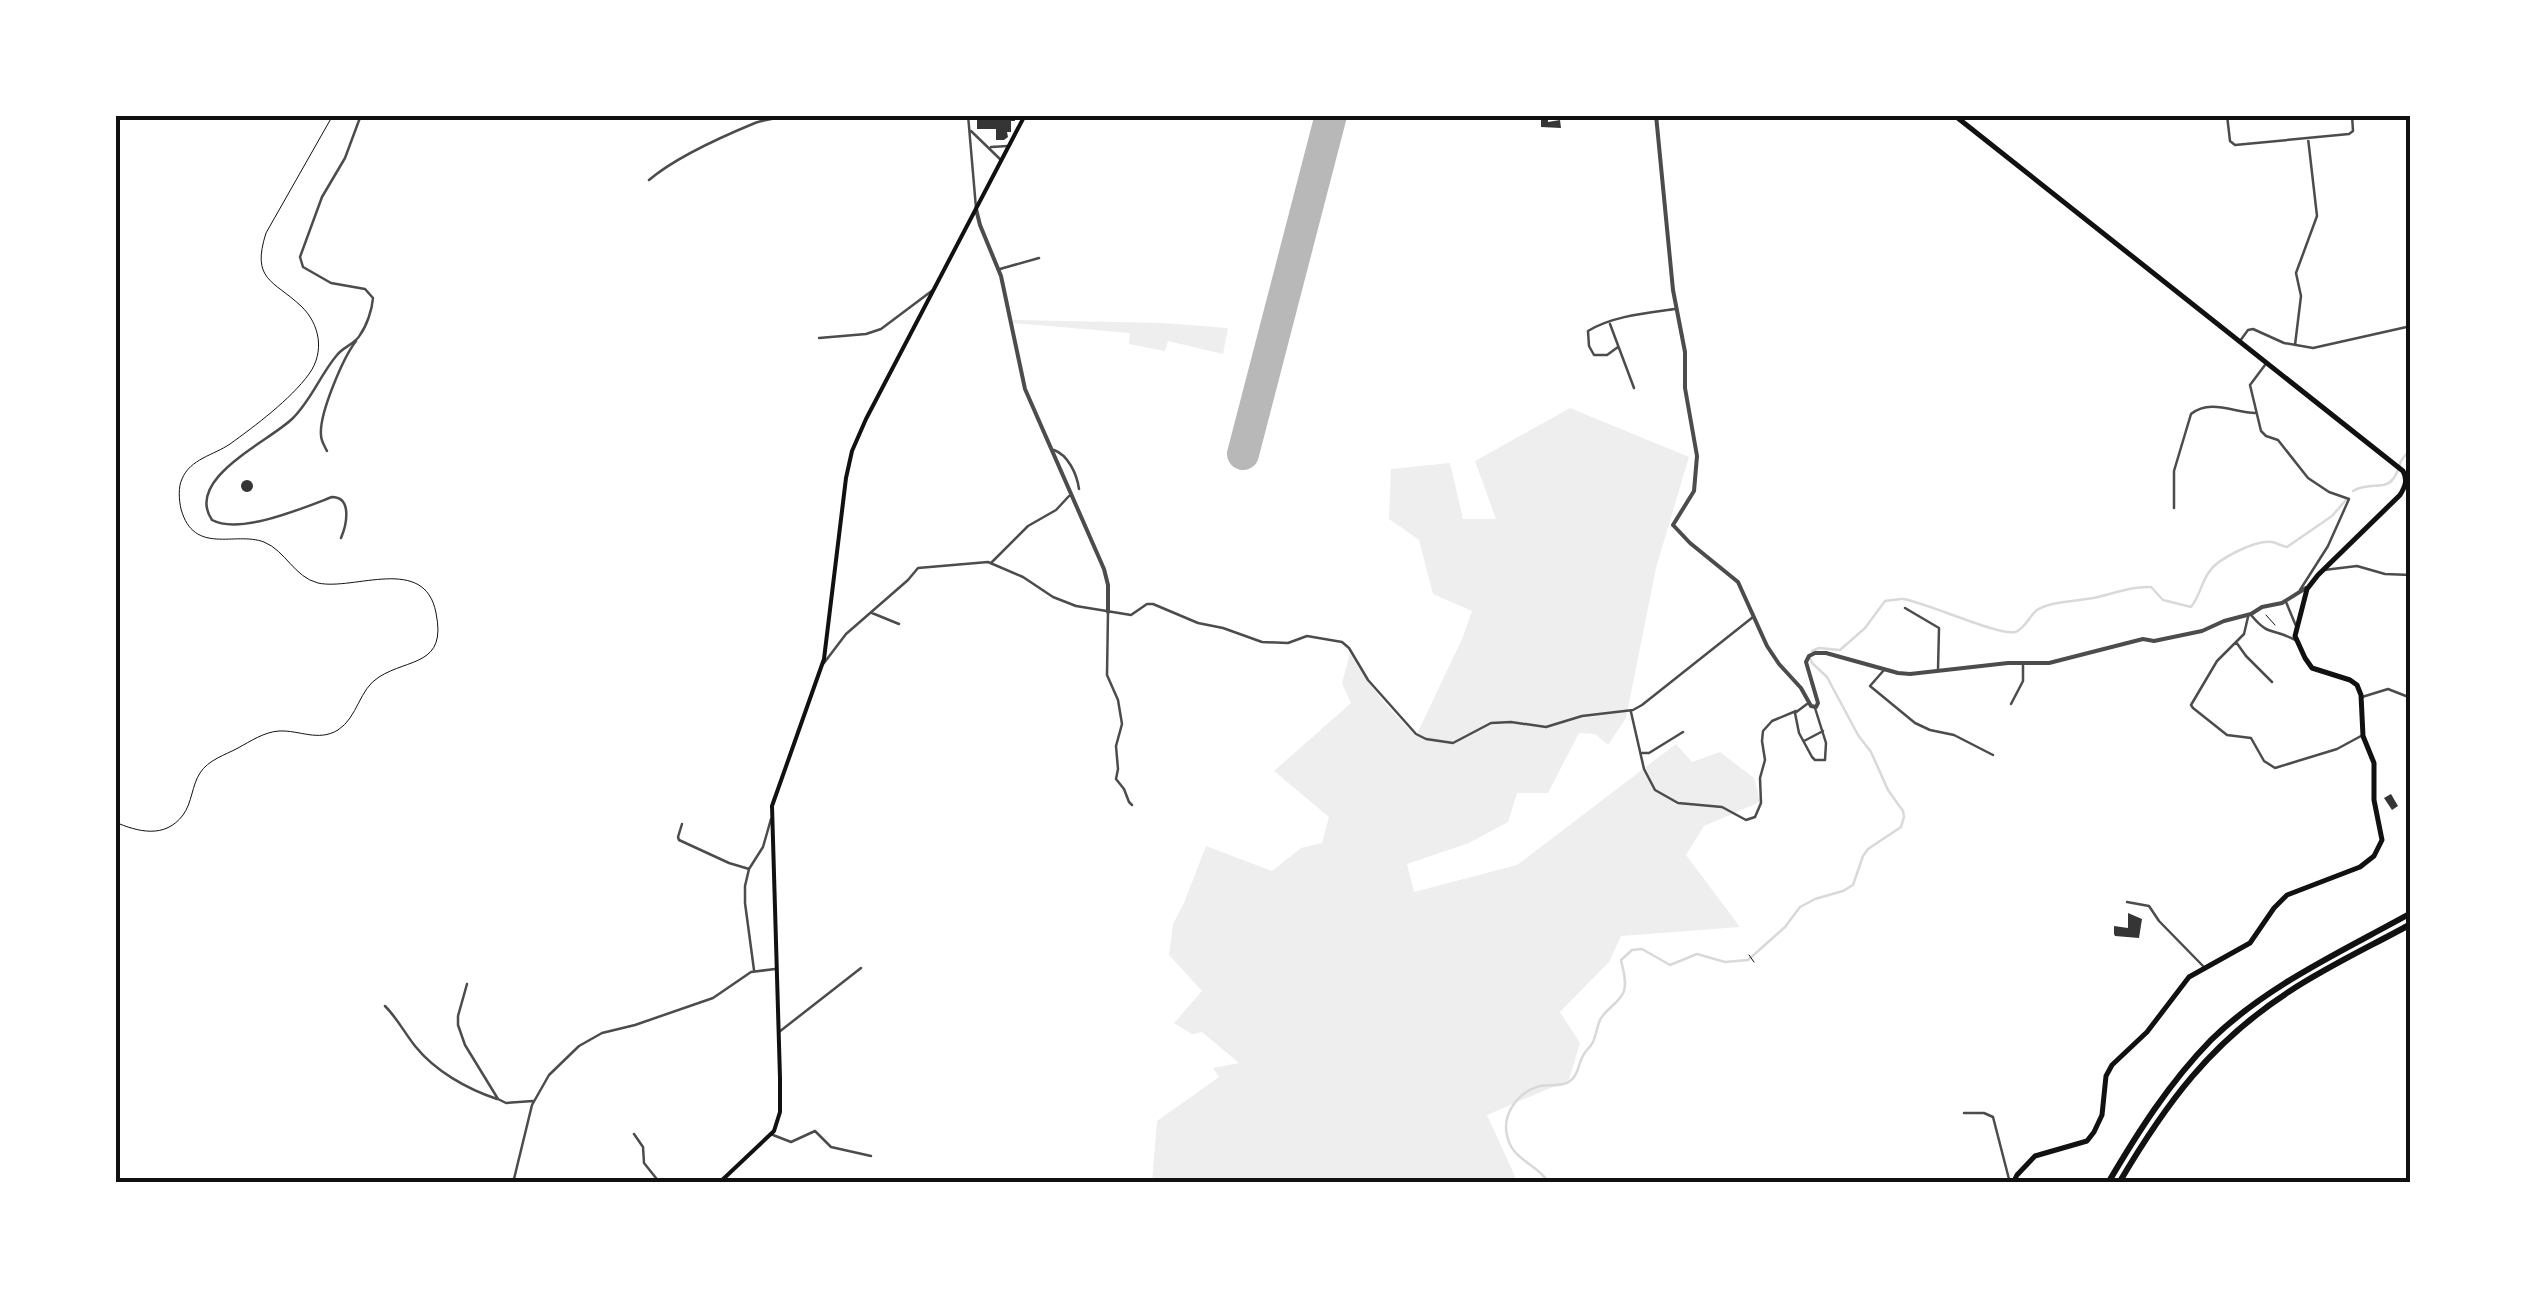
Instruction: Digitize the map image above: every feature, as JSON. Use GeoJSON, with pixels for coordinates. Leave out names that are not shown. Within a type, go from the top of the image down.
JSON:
{"type":"FeatureCollection","features":[{"type":"Feature","properties":{"kind":"highway"},"geometry":{"type":"LineString","coordinates":[[2108,1183],[2172,1084],[2212,1039],[2290,980],[2411,913]]}},
{"type":"Feature","properties":{"kind":"highway"},"geometry":{"type":"LineString","coordinates":[[2119,1183],[2177,1092],[2217,1048],[2292,989],[2411,924]]}},
{"type":"Feature","properties":{"kind":"main road"},"geometry":{"type":"LineString","coordinates":[[719,1183],[772,1134],[778,1123],[772,802],[822,664],[851,455],[866,418],[1024,115]]}},
{"type":"Feature","properties":{"kind":"main road"},"geometry":{"type":"LineString","coordinates":[[1954,115],[2411,477]]}},
{"type":"Feature","properties":{"kind":"main road"},"geometry":{"type":"LineString","coordinates":[[2400,495],[2405,486],[2403,471]]}},
{"type":"Feature","properties":{"kind":"main road"},"geometry":{"type":"LineString","coordinates":[[2011,1183],[2035,1156],[2087,1140],[2094,1132],[2102,1115],[2106,1076],[2112,1066],[2147,1032],[2189,977],[2250,943],[2287,894],[2360,867],[2374,856],[2382,832],[2374,800],[2374,762],[2363,736],[2359,688],[2350,680],[2312,668],[2296,640],[2296,626],[2309,586],[2411,487]]}},
{"type":"Feature","properties":{"kind":"street"},"geometry":{"type":"LineString","coordinates":[[327,450],[321,438],[322,423],[342,361],[371,310],[372,296],[361,287],[331,284],[302,266],[300,255],[322,196],[349,151],[361,115]]}},
{"type":"Feature","properties":{"kind":"street"},"geometry":{"type":"LineString","coordinates":[[649,180],[669,164],[756,122],[785,115]]}},
{"type":"Feature","properties":{"kind":"street"},"geometry":{"type":"LineString","coordinates":[[968,115],[976,209],[999,269],[1025,389],[1107,581],[1107,675],[1118,700],[1122,724],[1116,746],[1116,780],[1132,805]]}},
{"type":"Feature","properties":{"kind":"street"},"geometry":{"type":"LineString","coordinates":[[1656,115],[1675,310],[1685,352],[1684,386],[1696,451],[1694,494],[1672,525],[1738,580],[1771,652],[1814,708],[1826,743],[1825,760],[1814,759],[1803,742],[1796,726],[1796,711]]}},
{"type":"Feature","properties":{"kind":"street"},"geometry":{"type":"LineString","coordinates":[[2227,115],[2232,144],[2351,133],[2352,115]]}},
{"type":"Feature","properties":{"kind":"street"},"geometry":{"type":"LineString","coordinates":[[969,127],[1001,162]]}},
{"type":"Feature","properties":{"kind":"street"},"geometry":{"type":"LineString","coordinates":[[2295,345],[2301,298],[2296,273],[2317,216],[2308,138]]}},
{"type":"Feature","properties":{"kind":"street"},"geometry":{"type":"LineString","coordinates":[[987,146],[1010,146]]}},
{"type":"Feature","properties":{"kind":"street"},"geometry":{"type":"LineString","coordinates":[[969,224],[982,232]]}},
{"type":"Feature","properties":{"kind":"street"},"geometry":{"type":"LineString","coordinates":[[999,269],[1039,258]]}},
{"type":"Feature","properties":{"kind":"street"},"geometry":{"type":"LineString","coordinates":[[818,338],[866,334],[884,328],[934,288]]}},
{"type":"Feature","properties":{"kind":"street"},"geometry":{"type":"LineString","coordinates":[[1618,347],[1609,355],[1592,353],[1588,332],[1644,313],[1675,310]]}},
{"type":"Feature","properties":{"kind":"street"},"geometry":{"type":"LineString","coordinates":[[1609,323],[1634,388]]}},
{"type":"Feature","properties":{"kind":"street"},"geometry":{"type":"LineString","coordinates":[[2239,342],[2251,329],[2295,345],[2321,347],[2411,326]]}},
{"type":"Feature","properties":{"kind":"street"},"geometry":{"type":"LineString","coordinates":[[342,538],[346,509],[339,497],[287,514],[230,525],[212,520],[206,500],[219,474],[291,420],[337,355],[357,340]]}},
{"type":"Feature","properties":{"kind":"street"},"geometry":{"type":"LineString","coordinates":[[2266,364],[2250,385],[2263,434],[2278,440],[2306,477],[2326,491],[2348,499],[2328,548],[2299,592]]}},
{"type":"Feature","properties":{"kind":"street"},"geometry":{"type":"LineString","coordinates":[[2174,508],[2174,468],[2191,414],[2208,406],[2256,412]]}},
{"type":"Feature","properties":{"kind":"street"},"geometry":{"type":"LineString","coordinates":[[1052,450],[1061,453],[1072,468],[1079,489]]}},
{"type":"Feature","properties":{"kind":"street"},"geometry":{"type":"LineString","coordinates":[[991,563],[1028,526],[1056,510],[1071,493]]}},
{"type":"Feature","properties":{"kind":"street"},"geometry":{"type":"LineString","coordinates":[[822,664],[846,634],[920,568],[977,561],[1026,578],[1059,600],[1080,608],[1134,615],[1147,604],[1156,604],[1200,624],[1265,643],[1288,644],[1307,636],[1340,641],[1349,648],[1365,677],[1416,734],[1453,743],[1493,723],[1546,726],[1582,716],[1631,711],[1754,616]]}},
{"type":"Feature","properties":{"kind":"street"},"geometry":{"type":"LineString","coordinates":[[2324,570],[2357,566],[2385,574],[2411,574]]}},
{"type":"Feature","properties":{"kind":"street"},"geometry":{"type":"LineString","coordinates":[[1814,708],[1818,704],[1817,692],[1806,662],[1810,654],[1818,652],[1904,674],[2049,663],[2144,639],[2181,637],[2250,615],[2309,586]]}},
{"type":"Feature","properties":{"kind":"street"},"geometry":{"type":"LineString","coordinates":[[2286,600],[2296,626]]}},
{"type":"Feature","properties":{"kind":"street"},"geometry":{"type":"LineString","coordinates":[[1905,608],[1939,628],[1938,670]]}},
{"type":"Feature","properties":{"kind":"street"},"geometry":{"type":"LineString","coordinates":[[870,612],[899,624]]}},
{"type":"Feature","properties":{"kind":"street"},"geometry":{"type":"LineString","coordinates":[[2250,615],[2263,629],[2296,640]]}},
{"type":"Feature","properties":{"kind":"street"},"geometry":{"type":"LineString","coordinates":[[2250,615],[2244,635],[2217,660],[2191,706],[2226,734],[2251,738],[2264,761],[2273,768],[2340,748],[2363,736]]}},
{"type":"Feature","properties":{"kind":"street"},"geometry":{"type":"LineString","coordinates":[[2236,642],[2272,682]]}},
{"type":"Feature","properties":{"kind":"street"},"geometry":{"type":"LineString","coordinates":[[2011,704],[2024,679],[2023,664]]}},
{"type":"Feature","properties":{"kind":"street"},"geometry":{"type":"LineString","coordinates":[[1885,669],[1870,686],[1908,718],[1992,755]]}},
{"type":"Feature","properties":{"kind":"street"},"geometry":{"type":"LineString","coordinates":[[2362,697],[2390,689],[2411,698]]}},
{"type":"Feature","properties":{"kind":"street"},"geometry":{"type":"LineString","coordinates":[[1631,711],[1653,788],[1680,804],[1720,806],[1741,820],[1751,820],[1762,803],[1762,733],[1769,722],[1808,703]]}},
{"type":"Feature","properties":{"kind":"street"},"geometry":{"type":"LineString","coordinates":[[1803,742],[1823,731]]}},
{"type":"Feature","properties":{"kind":"street"},"geometry":{"type":"LineString","coordinates":[[1640,753],[1651,752],[1683,732]]}},
{"type":"Feature","properties":{"kind":"street"},"geometry":{"type":"LineString","coordinates":[[754,971],[744,897],[749,869],[763,847],[772,819]]}},
{"type":"Feature","properties":{"kind":"street"},"geometry":{"type":"LineString","coordinates":[[682,824],[678,837],[681,842],[749,869]]}},
{"type":"Feature","properties":{"kind":"street"},"geometry":{"type":"LineString","coordinates":[[2127,902],[2149,906],[2204,968]]}},
{"type":"Feature","properties":{"kind":"street"},"geometry":{"type":"LineString","coordinates":[[513,1183],[534,1101],[549,1075],[590,1038],[713,998],[754,971],[776,968]]}},
{"type":"Feature","properties":{"kind":"street"},"geometry":{"type":"LineString","coordinates":[[778,1032],[860,968]]}},
{"type":"Feature","properties":{"kind":"street"},"geometry":{"type":"LineString","coordinates":[[468,984],[458,1025],[465,1045],[498,1099]]}},
{"type":"Feature","properties":{"kind":"street"},"geometry":{"type":"LineString","coordinates":[[385,1006],[422,1053],[467,1087],[506,1103],[534,1101]]}},
{"type":"Feature","properties":{"kind":"street"},"geometry":{"type":"LineString","coordinates":[[1964,1113],[1986,1113],[1994,1119],[2011,1183]]}},
{"type":"Feature","properties":{"kind":"street"},"geometry":{"type":"LineString","coordinates":[[772,1134],[791,1142],[815,1131],[831,1147],[871,1156]]}},
{"type":"Feature","properties":{"kind":"street"},"geometry":{"type":"LineString","coordinates":[[634,1134],[644,1148],[644,1163],[660,1183]]}},
{"type":"Feature","properties":{"kind":"path"},"geometry":{"type":"LineString","coordinates":[[115,822],[137,832],[169,827],[184,814],[199,774],[213,761],[273,732],[324,736],[336,731],[352,716],[366,688],[379,676],[421,661],[437,636],[434,605],[426,592],[414,584],[384,578],[330,585],[313,582],[264,542],[219,541],[202,536],[189,524],[179,497],[182,480],[190,467],[226,447],[284,400],[310,373],[318,354],[320,339],[316,326],[302,307],[269,281],[262,266],[262,248],[266,233],[333,115]]}},
{"type":"Feature","properties":{"kind":"path"},"geometry":{"type":"LineString","coordinates":[[2259,609],[2272,620],[2278,632]]}},
{"type":"Feature","properties":{"kind":"path"},"geometry":{"type":"LineString","coordinates":[[1748,955],[1754,962]]}},
{"type":"Feature","properties":{"kind":"shaded area"},"geometry":{"type":"Polygon","coordinates":[[[1013,320],[1228,328],[1223,354],[1168,341],[1165,351],[1129,344],[1130,333],[1013,320]]]}},
{"type":"Feature","properties":{"kind":"shaded area"},"geometry":{"type":"Polygon","coordinates":[[[1570,408],[1689,457],[1656,568],[1626,718],[1608,745],[1595,734],[1579,733],[1548,793],[1517,793],[1508,822],[1469,843],[1407,864],[1414,892],[1517,865],[1676,744],[1692,762],[1720,752],[1754,778],[1760,802],[1704,826],[1686,855],[1740,927],[1621,936],[1609,962],[1560,1012],[1580,1043],[1569,1080],[1487,1115],[1518,1183],[1152,1183],[1157,1121],[1219,1077],[1213,1068],[1239,1063],[1202,1032],[1192,1034],[1174,1023],[1202,991],[1169,955],[1173,924],[1206,846],[1272,871],[1301,848],[1322,843],[1329,817],[1274,771],[1351,703],[1342,683],[1350,653],[1380,697],[1416,736],[1472,611],[1433,594],[1419,540],[1389,519],[1391,469],[1450,463],[1463,519],[1496,519],[1475,461],[1570,408]]]}},
{"type":"Feature","properties":{"kind":"building"},"geometry":{"type":"Polygon","coordinates":[[[977,115],[1015,115],[1015,121],[1011,121],[1008,137],[996,140],[996,129],[977,129],[977,115]]]}},
{"type":"Feature","properties":{"kind":"building"},"geometry":{"type":"Polygon","coordinates":[[[1541,115],[1548,115],[1548,122],[1560,120],[1561,128],[1541,127],[1541,115]]]}},
{"type":"Feature","properties":{"kind":"building"},"geometry":{"type":"Polygon","coordinates":[[[247,480],[253,486],[247,492],[241,486],[247,480]]]}},
{"type":"Feature","properties":{"kind":"building"},"geometry":{"type":"Polygon","coordinates":[[[2391,794],[2398,806],[2392,810],[2384,798],[2391,794]]]}},
{"type":"Feature","properties":{"kind":"building"},"geometry":{"type":"Polygon","coordinates":[[[2128,913],[2142,919],[2139,938],[2114,934],[2114,926],[2128,928],[2128,913]]]}},
{"type":"Feature","properties":{"kind":"waterway"},"geometry":{"type":"LineString","coordinates":[[2353,491],[2390,482],[2411,451]]}},
{"type":"Feature","properties":{"kind":"waterway"},"geometry":{"type":"LineString","coordinates":[[1903,599],[2007,632],[2018,630],[2043,607],[2137,588],[2151,587],[2163,600],[2191,607],[2206,576],[2220,561],[2257,544],[2272,542],[2287,547],[2332,516],[2346,500]]}},
{"type":"Feature","properties":{"kind":"waterway"},"geometry":{"type":"LineString","coordinates":[[1812,651],[1840,650],[1865,628],[1885,601],[1901,599]]}},
{"type":"Feature","properties":{"kind":"waterway"},"geometry":{"type":"LineString","coordinates":[[1549,1183],[1511,1146],[1506,1130],[1509,1113],[1518,1099],[1532,1089],[1564,1084],[1575,1076],[1600,1020],[1624,991],[1621,960],[1632,950],[1642,949],[1670,965],[1697,954],[1725,962],[1748,960],[1785,927],[1800,907],[1853,885],[1868,849],[1901,827],[1903,811],[1827,677],[1810,658]]}},
{"type":"Feature","properties":{"kind":"runway"},"geometry":{"type":"LineString","coordinates":[[1243,454],[1331,115]]}}]}
